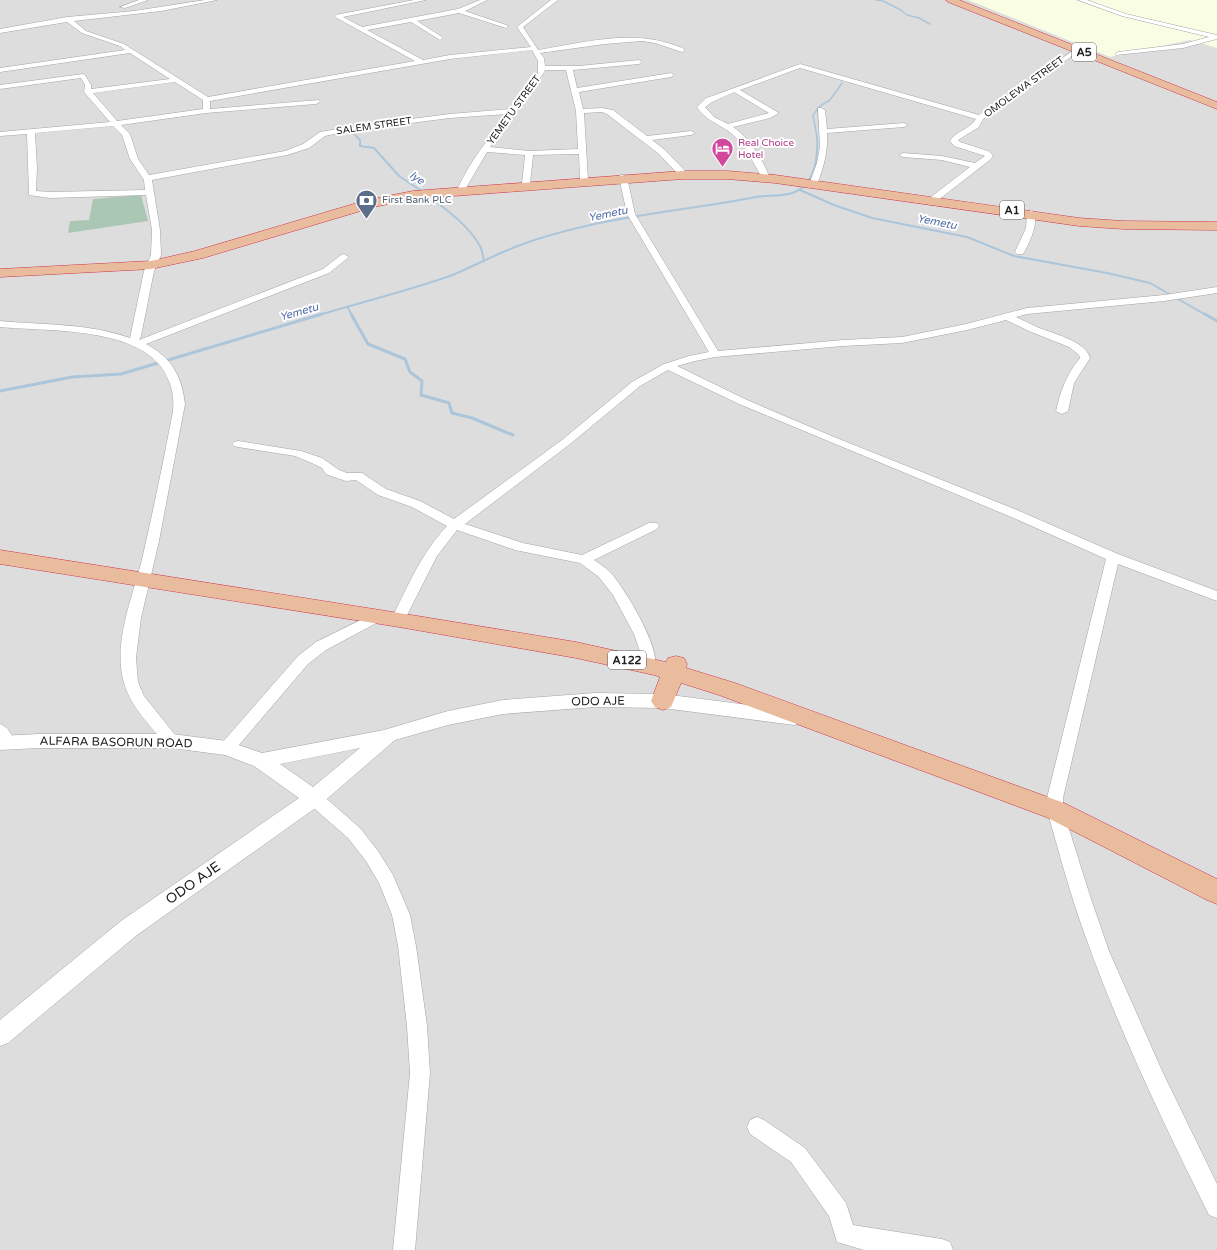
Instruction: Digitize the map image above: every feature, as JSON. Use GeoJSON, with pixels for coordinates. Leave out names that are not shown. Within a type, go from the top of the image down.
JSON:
{"type":"FeatureCollection","features":[{"type":"Feature","properties":{"kind":"highway","name":"A5"},"geometry":{"type":"LineString","coordinates":[[950,0],[1077,50],[1217,101]]}},
{"type":"Feature","properties":{"kind":"highway","name":"A5"},"geometry":{"type":"LineString","coordinates":[[959,0],[1217,106]]}},
{"type":"Feature","properties":{"kind":"highway","name":"A1"},"geometry":{"type":"LineString","coordinates":[[463,189],[682,173],[723,173],[765,176],[1103,224],[1217,226]]}},
{"type":"Feature","properties":{"kind":"highway","name":"A1"},"geometry":{"type":"LineString","coordinates":[[0,273],[152,263],[198,255],[379,201],[463,189],[584,180],[683,175],[752,177],[808,182]]}},
{"type":"Feature","properties":{"kind":"highway","name":"A1"},"geometry":{"type":"LineString","coordinates":[[1032,214],[1116,221],[1217,222]]}},
{"type":"Feature","properties":{"kind":"highway","name":"A1"},"geometry":{"type":"LineString","coordinates":[[0,269],[152,263]]}},
{"type":"Feature","properties":{"kind":"highway","name":"A122"},"geometry":{"type":"LineString","coordinates":[[0,551],[376,617],[649,661]]}},
{"type":"Feature","properties":{"kind":"highway","name":"A122"},"geometry":{"type":"LineString","coordinates":[[0,557],[144,576],[401,614],[591,645],[674,668],[731,681],[1121,828],[1217,878]]}},
{"type":"Feature","properties":{"kind":"highway","name":"A122"},"geometry":{"type":"LineString","coordinates":[[674,668],[810,720],[1055,804],[1217,892]]}},
{"type":"Feature","properties":{"kind":"highway"},"geometry":{"type":"LineString","coordinates":[[663,701],[674,668]]}},
{"type":"Feature","properties":{"kind":"street"},"geometry":{"type":"LineString","coordinates":[[88,17],[145,0]]}},
{"type":"Feature","properties":{"kind":"street"},"geometry":{"type":"LineString","coordinates":[[0,31],[67,19],[154,10],[214,0]]}},
{"type":"Feature","properties":{"kind":"street"},"geometry":{"type":"LineString","coordinates":[[422,62],[337,16],[423,0]]}},
{"type":"Feature","properties":{"kind":"street"},"geometry":{"type":"LineString","coordinates":[[361,29],[459,11],[469,8],[484,0]]}},
{"type":"Feature","properties":{"kind":"street","name":"YEMETU STREET"},"geometry":{"type":"LineString","coordinates":[[463,189],[465,181],[485,149],[535,84],[541,73],[542,68],[540,54],[535,50],[520,27],[555,0]]}},
{"type":"Feature","properties":{"kind":"street"},"geometry":{"type":"LineString","coordinates":[[1081,0],[1124,15],[1217,37]]}},
{"type":"Feature","properties":{"kind":"street"},"geometry":{"type":"LineString","coordinates":[[459,11],[506,26]]}},
{"type":"Feature","properties":{"kind":"street"},"geometry":{"type":"LineString","coordinates":[[67,19],[84,32],[122,45],[207,100],[463,55],[535,50],[642,39],[656,41],[682,50]]}},
{"type":"Feature","properties":{"kind":"street"},"geometry":{"type":"LineString","coordinates":[[412,20],[440,38]]}},
{"type":"Feature","properties":{"kind":"street"},"geometry":{"type":"LineString","coordinates":[[1118,54],[1183,46],[1217,37]]}},
{"type":"Feature","properties":{"kind":"street","name":"OMOLEWA STREET"},"geometry":{"type":"LineString","coordinates":[[976,166],[989,155],[954,141],[955,139],[976,125],[980,118],[1077,50]]}},
{"type":"Feature","properties":{"kind":"street"},"geometry":{"type":"LineString","coordinates":[[0,70],[132,51]]}},
{"type":"Feature","properties":{"kind":"street"},"geometry":{"type":"LineString","coordinates":[[542,68],[569,69],[639,62]]}},
{"type":"Feature","properties":{"kind":"street"},"geometry":{"type":"LineString","coordinates":[[765,176],[761,165],[738,135],[709,118],[701,107],[709,100],[800,66],[980,118]]}},
{"type":"Feature","properties":{"kind":"street"},"geometry":{"type":"LineString","coordinates":[[569,69],[570,79],[575,90],[580,111],[584,180]]}},
{"type":"Feature","properties":{"kind":"street"},"geometry":{"type":"LineString","coordinates":[[575,90],[671,75]]}},
{"type":"Feature","properties":{"kind":"street"},"geometry":{"type":"LineString","coordinates":[[0,87],[83,76],[88,85],[88,92],[110,116],[115,124],[126,134],[134,159],[147,178],[156,230],[156,255],[149,270],[136,342]]}},
{"type":"Feature","properties":{"kind":"street"},"geometry":{"type":"LineString","coordinates":[[88,92],[175,80]]}},
{"type":"Feature","properties":{"kind":"street"},"geometry":{"type":"LineString","coordinates":[[726,127],[775,113],[734,90]]}},
{"type":"Feature","properties":{"kind":"street"},"geometry":{"type":"LineString","coordinates":[[206,111],[207,100]]}},
{"type":"Feature","properties":{"kind":"street"},"geometry":{"type":"LineString","coordinates":[[0,134],[115,124],[206,111],[316,102]]}},
{"type":"Feature","properties":{"kind":"street"},"geometry":{"type":"LineString","coordinates":[[808,182],[822,163],[824,131],[821,110]]}},
{"type":"Feature","properties":{"kind":"street","name":"SALEM STREET"},"geometry":{"type":"LineString","coordinates":[[147,178],[287,153],[306,146],[323,134],[349,129],[450,116],[513,111]]}},
{"type":"Feature","properties":{"kind":"street"},"geometry":{"type":"LineString","coordinates":[[580,111],[607,111],[662,152],[682,173]]}},
{"type":"Feature","properties":{"kind":"street"},"geometry":{"type":"LineString","coordinates":[[824,131],[904,125]]}},
{"type":"Feature","properties":{"kind":"street"},"geometry":{"type":"LineString","coordinates":[[31,131],[33,168],[32,193],[50,195],[150,192]]}},
{"type":"Feature","properties":{"kind":"street"},"geometry":{"type":"LineString","coordinates":[[645,139],[691,133]]}},
{"type":"Feature","properties":{"kind":"street"},"geometry":{"type":"LineString","coordinates":[[485,149],[529,153],[583,151]]}},
{"type":"Feature","properties":{"kind":"street"},"geometry":{"type":"LineString","coordinates":[[526,184],[529,153]]}},
{"type":"Feature","properties":{"kind":"street"},"geometry":{"type":"LineString","coordinates":[[903,155],[942,158],[976,166]]}},
{"type":"Feature","properties":{"kind":"street"},"geometry":{"type":"LineString","coordinates":[[932,200],[976,166]]}},
{"type":"Feature","properties":{"kind":"street"},"geometry":{"type":"LineString","coordinates":[[623,178],[632,216],[715,354]]}},
{"type":"Feature","properties":{"kind":"street"},"geometry":{"type":"LineString","coordinates":[[1020,252],[1027,237],[1032,214]]}},
{"type":"Feature","properties":{"kind":"street"},"geometry":{"type":"LineString","coordinates":[[136,342],[326,271],[344,257]]}},
{"type":"Feature","properties":{"kind":"street"},"geometry":{"type":"LineString","coordinates":[[401,614],[428,560],[443,536],[455,525],[572,437],[636,384],[668,366],[694,358],[715,354],[843,343],[902,340],[967,327],[1007,316],[1043,309],[1164,298],[1217,290]]}},
{"type":"Feature","properties":{"kind":"street"},"geometry":{"type":"LineString","coordinates":[[1007,316],[1033,329],[1073,345],[1084,354],[1085,358],[1071,375],[1067,384],[1062,411]]}},
{"type":"Feature","properties":{"kind":"street"},"geometry":{"type":"LineString","coordinates":[[0,324],[96,332],[136,342],[154,352],[163,361],[175,380],[179,404],[172,447],[130,638],[131,682],[139,701],[172,741]]}},
{"type":"Feature","properties":{"kind":"street"},"geometry":{"type":"LineString","coordinates":[[668,366],[743,402],[816,433],[1012,513],[1113,557],[1217,596]]}},
{"type":"Feature","properties":{"kind":"street"},"geometry":{"type":"LineString","coordinates":[[238,444],[297,453],[318,461],[327,466],[330,471],[335,474],[358,476],[382,492],[416,504],[455,525],[520,547],[584,560],[604,574],[619,593],[641,634],[649,661]]}},
{"type":"Feature","properties":{"kind":"street"},"geometry":{"type":"LineString","coordinates":[[584,560],[653,526]]}},
{"type":"Feature","properties":{"kind":"street"},"geometry":{"type":"LineString","coordinates":[[1113,557],[1055,804],[1080,891],[1100,950],[1146,1061],[1217,1206]]}},
{"type":"Feature","properties":{"kind":"street"},"geometry":{"type":"LineString","coordinates":[[227,748],[303,660],[321,646],[376,617]]}},
{"type":"Feature","properties":{"kind":"street","name":"ODO AJE"},"geometry":{"type":"LineString","coordinates":[[261,761],[389,735],[448,718],[503,707],[595,700],[663,701],[810,720]]}},
{"type":"Feature","properties":{"kind":"street","name":"ODO AJE"},"geometry":{"type":"LineString","coordinates":[[0,1036],[129,928],[314,798],[389,735]]}},
{"type":"Feature","properties":{"kind":"street","name":"ALFARA BASORUN ROAD"},"geometry":{"type":"LineString","coordinates":[[2,738],[172,741],[227,748],[261,761],[314,798]]}},
{"type":"Feature","properties":{"kind":"street"},"geometry":{"type":"LineString","coordinates":[[314,798],[354,833],[372,856],[387,880],[401,915],[407,946],[416,1018],[420,1073],[404,1250]]}},
{"type":"Feature","properties":{"kind":"street"},"geometry":{"type":"LineString","coordinates":[[757,1127],[798,1155],[838,1210],[845,1234],[864,1239],[942,1250]]}},
{"type":"Feature","properties":{"kind":"shaded area"},"geometry":{"type":"Polygon","coordinates":[[[0,0],[1217,0],[1217,1250],[0,1250],[0,0]]]}},
{"type":"Feature","properties":{"kind":"shaded area"},"geometry":{"type":"Polygon","coordinates":[[[968,0],[1217,0],[1217,48],[1190,40],[1110,57],[968,0]]]}},
{"type":"Feature","properties":{"kind":"shaded area"},"geometry":{"type":"Polygon","coordinates":[[[141,195],[148,221],[68,233],[70,221],[89,220],[93,199],[141,195]]]}},
{"type":"Feature","properties":{"kind":"waterway"},"geometry":{"type":"LineString","coordinates":[[876,0],[883,1],[901,10],[907,15],[919,18],[930,24]]}},
{"type":"Feature","properties":{"kind":"waterway"},"geometry":{"type":"LineString","coordinates":[[817,137],[813,115],[820,106],[830,100],[842,83]]}},
{"type":"Feature","properties":{"kind":"waterway","name":"Iye"},"geometry":{"type":"LineString","coordinates":[[353,133],[360,140],[360,146],[374,148],[399,176],[423,192]]}},
{"type":"Feature","properties":{"kind":"waterway","name":"Yemetu"},"geometry":{"type":"LineString","coordinates":[[484,261],[537,239],[607,221],[756,197],[791,194],[802,188],[811,175],[816,160],[817,137]]}},
{"type":"Feature","properties":{"kind":"waterway","name":"Yemetu"},"geometry":{"type":"LineString","coordinates":[[800,190],[834,205],[872,218],[967,237],[1014,256],[1107,273],[1150,283],[1206,315]]}},
{"type":"Feature","properties":{"kind":"waterway","name":"Iye"},"geometry":{"type":"LineString","coordinates":[[428,196],[449,212],[470,232],[480,246],[484,261]]}},
{"type":"Feature","properties":{"kind":"waterway","name":"Yemetu"},"geometry":{"type":"LineString","coordinates":[[319,315],[401,292],[450,276],[484,261]]}},
{"type":"Feature","properties":{"kind":"waterway"},"geometry":{"type":"LineString","coordinates":[[348,308],[352,315]]}},
{"type":"Feature","properties":{"kind":"waterway","name":"Yemetu"},"geometry":{"type":"LineString","coordinates":[[0,391],[72,377],[121,374],[322,314]]}},
{"type":"Feature","properties":{"kind":"waterway"},"geometry":{"type":"LineString","coordinates":[[351,314],[368,344],[405,359],[410,372],[422,381],[421,395],[449,403],[452,413],[472,418],[513,435]]}},
{"type":"Feature","properties":{"kind":"waterway","name":"Yemetu"},"geometry":{"type":"LineString","coordinates":[[1205,314],[1217,321]]}},
{"type":"Feature","properties":{"kind":"place","name":"Real Choice Hotel"},"geometry":{"type":"Point","coordinates":[723,168]}},
{"type":"Feature","properties":{"kind":"place","name":"First Bank PLC"},"geometry":{"type":"Point","coordinates":[367,220]}}]}
